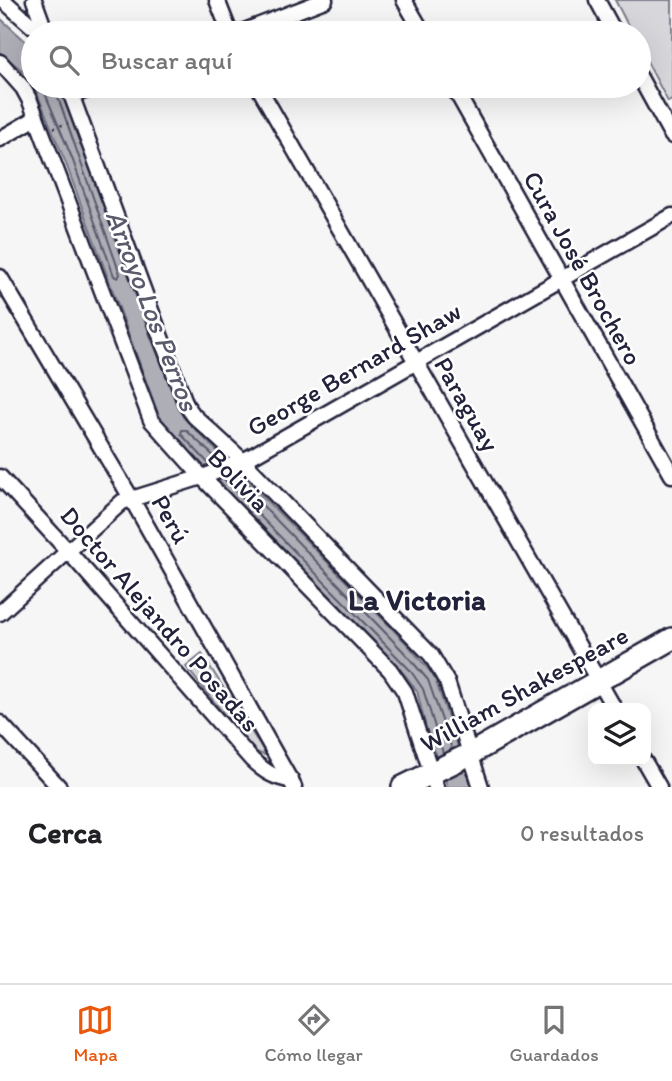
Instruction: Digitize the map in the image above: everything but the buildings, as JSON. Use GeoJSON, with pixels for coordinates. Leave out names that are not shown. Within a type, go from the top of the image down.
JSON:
{"type":"FeatureCollection","features":[{"type":"Feature","properties":{"kind":"street"},"geometry":{"type":"LineString","coordinates":[[3,0],[27,21]]}},
{"type":"Feature","properties":{"kind":"street"},"geometry":{"type":"LineString","coordinates":[[34,0],[42,21]]}},
{"type":"Feature","properties":{"kind":"street"},"geometry":{"type":"LineString","coordinates":[[217,0],[225,21]]}},
{"type":"Feature","properties":{"kind":"street"},"geometry":{"type":"LineString","coordinates":[[270,21],[324,0]]}},
{"type":"Feature","properties":{"kind":"street"},"geometry":{"type":"LineString","coordinates":[[404,0],[416,21]]}},
{"type":"Feature","properties":{"kind":"street"},"geometry":{"type":"LineString","coordinates":[[597,0],[608,21]]}},
{"type":"Feature","properties":{"kind":"street","name":"Bolivia"},"geometry":{"type":"LineString","coordinates":[[0,62],[21,86]]}},
{"type":"Feature","properties":{"kind":"street","name":"Bolivia"},"geometry":{"type":"LineString","coordinates":[[27,98],[145,408],[157,430],[205,476],[390,670],[448,768],[481,787]]}},
{"type":"Feature","properties":{"kind":"street","name":"Bolivia"},"geometry":{"type":"LineString","coordinates":[[74,98],[180,391],[194,416],[237,463],[431,655],[447,682],[448,768]]}},
{"type":"Feature","properties":{"kind":"street","name":"Paraguay"},"geometry":{"type":"LineString","coordinates":[[265,98],[611,703]]}},
{"type":"Feature","properties":{"kind":"street","name":"Cura José Brochero"},"geometry":{"type":"LineString","coordinates":[[460,98],[672,475]]}},
{"type":"Feature","properties":{"kind":"street"},"geometry":{"type":"LineString","coordinates":[[651,98],[672,136]]}},
{"type":"Feature","properties":{"kind":"street"},"geometry":{"type":"LineString","coordinates":[[0,139],[36,118]]}},
{"type":"Feature","properties":{"kind":"street","name":"George Bernard Shaw"},"geometry":{"type":"LineString","coordinates":[[0,613],[122,502],[237,463],[672,216]]}},
{"type":"Feature","properties":{"kind":"street","name":"Perú"},"geometry":{"type":"LineString","coordinates":[[0,277],[131,498],[292,784]]}},
{"type":"Feature","properties":{"kind":"street","name":"Doctor Alejandro Posadas"},"geometry":{"type":"LineString","coordinates":[[0,477],[251,760],[264,772],[292,784]]}},
{"type":"Feature","properties":{"kind":"street","name":"William Shakespeare"},"geometry":{"type":"LineString","coordinates":[[403,787],[448,768],[672,639]]}},
{"type":"Feature","properties":{"kind":"street"},"geometry":{"type":"LineString","coordinates":[[0,723],[59,787]]}},
{"type":"Feature","properties":{"kind":"street"},"geometry":{"type":"LineString","coordinates":[[647,766],[659,787]]}},
{"type":"Feature","properties":{"kind":"path"},"geometry":{"type":"LineString","coordinates":[[48,130],[72,121]]}},
{"type":"Feature","properties":{"kind":"shaded area"},"geometry":{"type":"Polygon","coordinates":[[[615,0],[672,0],[672,100],[668,102],[651,69],[651,21],[626,21],[615,0]]]}},
{"type":"Feature","properties":{"kind":"shaded area"},"geometry":{"type":"Polygon","coordinates":[[[202,654],[267,756],[254,751],[186,667],[202,654]]]}},
{"type":"Feature","properties":{"kind":"water"},"geometry":{"type":"Polygon","coordinates":[[[0,18],[21,37],[21,70],[0,52],[0,18]]]}},
{"type":"Feature","properties":{"kind":"water"},"geometry":{"type":"Polygon","coordinates":[[[39,98],[66,98],[149,333],[183,417],[409,646],[434,676],[472,787],[448,787],[426,728],[417,691],[405,675],[181,446],[159,416],[65,161],[39,98]]]}},
{"type":"Feature","properties":{"kind":"district","name":"La Victoria"},"geometry":{"type":"Point","coordinates":[417,600]}},
{"type":"Feature","properties":{"kind":"water label","name":"Arroyo Los Perros"},"geometry":{"type":"Point","coordinates":[153,310]}}]}
